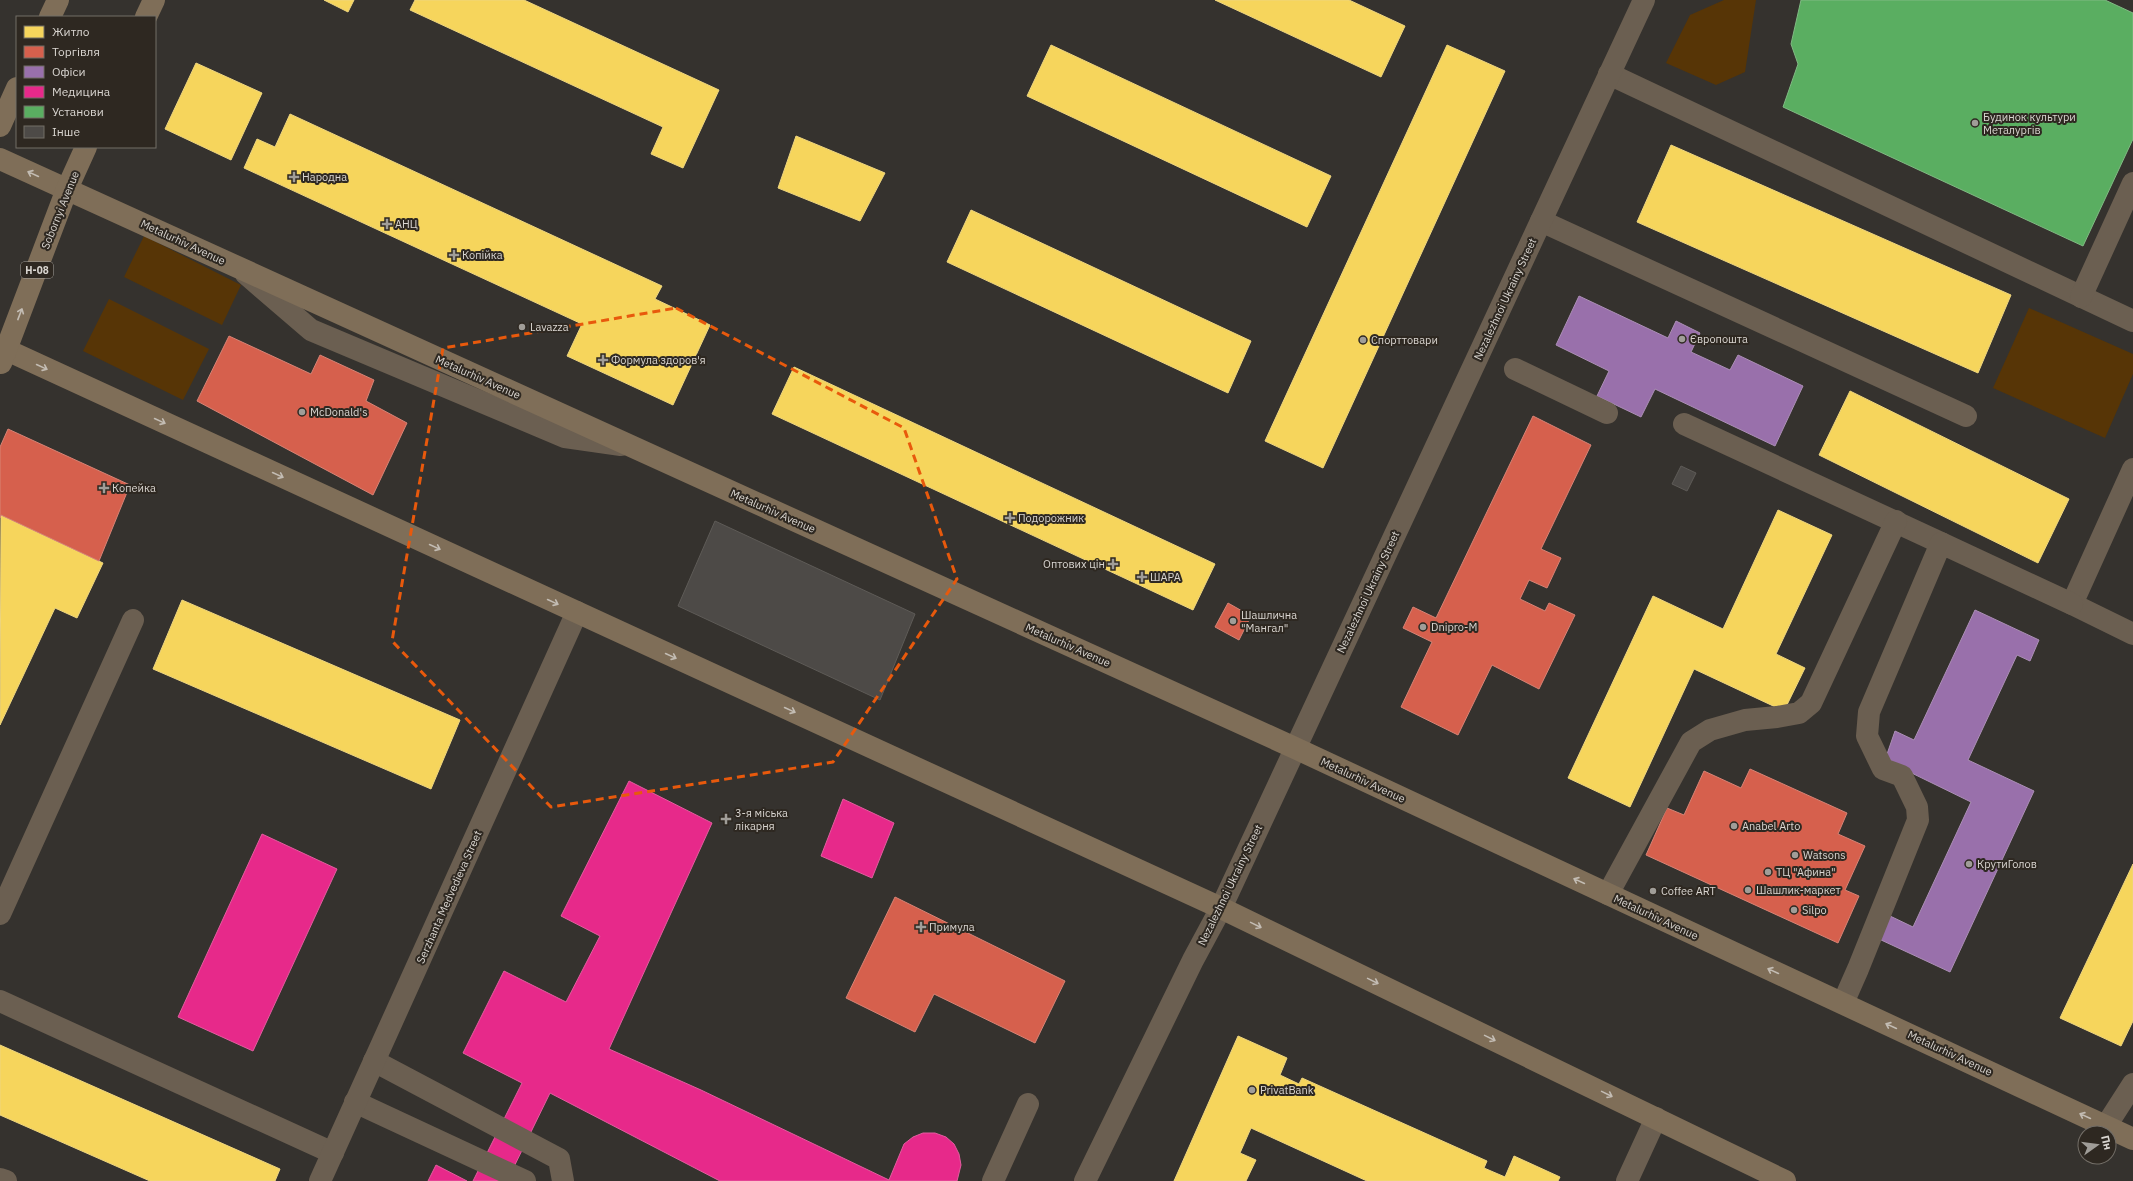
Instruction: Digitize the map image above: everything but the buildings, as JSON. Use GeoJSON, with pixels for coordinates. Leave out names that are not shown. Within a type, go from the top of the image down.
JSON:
{"type":"FeatureCollection","features":[{"type":"Feature","properties":{"kind":"main road"},"geometry":{"type":"LineString","coordinates":[[50,16],[58,0]]}},
{"type":"Feature","properties":{"kind":"main road"},"geometry":{"type":"LineString","coordinates":[[146,16],[154,0]]}},
{"type":"Feature","properties":{"kind":"main road"},"geometry":{"type":"LineString","coordinates":[[0,126],[16,90]]}},
{"type":"Feature","properties":{"kind":"main road","name":"Sobornyi Avenue"},"geometry":{"type":"LineString","coordinates":[[2,354],[67,189],[86,148]]}},
{"type":"Feature","properties":{"kind":"main road","name":"Metalurhiv Avenue"},"geometry":{"type":"LineString","coordinates":[[0,159],[1295,748],[2104,1125]]}},
{"type":"Feature","properties":{"kind":"main road"},"geometry":{"type":"LineString","coordinates":[[2,354],[577,612],[1221,908],[1785,1181]]}},
{"type":"Feature","properties":{"kind":"main road","name":"Metalurhiv Avenue"},"geometry":{"type":"LineString","coordinates":[[2117,1131],[2133,1138]]}},
{"type":"Feature","properties":{"kind":"street","name":"Nezalezhnoi Ukrainy Street"},"geometry":{"type":"LineString","coordinates":[[1085,1181],[1193,960],[1221,908],[1644,0]]}},
{"type":"Feature","properties":{"kind":"street"},"geometry":{"type":"LineString","coordinates":[[1609,74],[2133,321]]}},
{"type":"Feature","properties":{"kind":"street"},"geometry":{"type":"LineString","coordinates":[[2081,297],[2133,183]]}},
{"type":"Feature","properties":{"kind":"street"},"geometry":{"type":"LineString","coordinates":[[1541,221],[1966,416]]}},
{"type":"Feature","properties":{"kind":"street"},"geometry":{"type":"LineString","coordinates":[[1515,369],[1607,413]]}},
{"type":"Feature","properties":{"kind":"street"},"geometry":{"type":"LineString","coordinates":[[1684,424],[1896,521],[1941,544],[2072,604],[2133,634]]}},
{"type":"Feature","properties":{"kind":"street"},"geometry":{"type":"LineString","coordinates":[[2072,604],[2133,469]]}},
{"type":"Feature","properties":{"kind":"street"},"geometry":{"type":"LineString","coordinates":[[1608,894],[1691,742],[1710,730],[1745,720],[1799,713],[1812,703],[1896,521]]}},
{"type":"Feature","properties":{"kind":"street"},"geometry":{"type":"LineString","coordinates":[[1842,1003],[1858,969],[1918,820],[1917,807],[1902,776],[1883,768],[1876,754],[1868,736],[1869,712],[1941,544]]}},
{"type":"Feature","properties":{"kind":"street","name":"Serzhanta Medvedieva Street"},"geometry":{"type":"LineString","coordinates":[[320,1181],[577,612]]}},
{"type":"Feature","properties":{"kind":"street"},"geometry":{"type":"LineString","coordinates":[[0,914],[133,620]]}},
{"type":"Feature","properties":{"kind":"street"},"geometry":{"type":"LineString","coordinates":[[0,1001],[333,1153]]}},
{"type":"Feature","properties":{"kind":"street"},"geometry":{"type":"LineString","coordinates":[[374,1061],[559,1159],[563,1181]]}},
{"type":"Feature","properties":{"kind":"street"},"geometry":{"type":"LineString","coordinates":[[2107,1125],[2133,1084]]}},
{"type":"Feature","properties":{"kind":"street"},"geometry":{"type":"LineString","coordinates":[[355,1102],[525,1181]]}},
{"type":"Feature","properties":{"kind":"street"},"geometry":{"type":"LineString","coordinates":[[993,1181],[1028,1104]]}},
{"type":"Feature","properties":{"kind":"street"},"geometry":{"type":"LineString","coordinates":[[1627,1181],[1656,1118]]}},
{"type":"Feature","properties":{"kind":"street"},"geometry":{"type":"LineString","coordinates":[[0,1179],[6,1181]]}},
{"type":"Feature","properties":{"kind":"highlighted area"},"geometry":{"type":"Polygon","coordinates":[[[676,308],[904,428],[957,579],[833,762],[551,807],[392,641],[443,348],[676,308]]]}},
{"type":"Feature","properties":{"kind":"shaded area"},"geometry":{"type":"Polygon","coordinates":[[[1724,0],[1756,0],[1745,72],[1716,85],[1666,63],[1690,15],[1724,0]]]}},
{"type":"Feature","properties":{"kind":"shaded area"},"geometry":{"type":"Polygon","coordinates":[[[144,236],[241,285],[222,325],[124,277],[144,236]]]}},
{"type":"Feature","properties":{"kind":"shaded area"},"geometry":{"type":"Polygon","coordinates":[[[109,299],[209,349],[183,400],[83,351],[109,299]]]}},
{"type":"Feature","properties":{"kind":"shaded area"},"geometry":{"type":"Polygon","coordinates":[[[2029,308],[2133,354],[2133,374],[2105,438],[1993,388],[2029,308]]]}},
{"type":"Feature","properties":{"kind":"place","name":"Будинок культури Металургів"},"geometry":{"type":"Point","coordinates":[1975,123]}},
{"type":"Feature","properties":{"kind":"place","name":"Народна"},"geometry":{"type":"Point","coordinates":[294,177]}},
{"type":"Feature","properties":{"kind":"place","name":"АНЦ"},"geometry":{"type":"Point","coordinates":[387,224]}},
{"type":"Feature","properties":{"kind":"place","name":"Копійка"},"geometry":{"type":"Point","coordinates":[454,255]}},
{"type":"Feature","properties":{"kind":"place","name":"Lavazza"},"geometry":{"type":"Point","coordinates":[522,327]}},
{"type":"Feature","properties":{"kind":"place","name":"Європошта"},"geometry":{"type":"Point","coordinates":[1682,339]}},
{"type":"Feature","properties":{"kind":"place","name":"Спорттовари"},"geometry":{"type":"Point","coordinates":[1363,340]}},
{"type":"Feature","properties":{"kind":"place","name":"Формула здоров'я"},"geometry":{"type":"Point","coordinates":[603,360]}},
{"type":"Feature","properties":{"kind":"place","name":"McDonald's"},"geometry":{"type":"Point","coordinates":[302,412]}},
{"type":"Feature","properties":{"kind":"place","name":"Копейка"},"geometry":{"type":"Point","coordinates":[104,488]}},
{"type":"Feature","properties":{"kind":"place","name":"Подорожник"},"geometry":{"type":"Point","coordinates":[1010,518]}},
{"type":"Feature","properties":{"kind":"place","name":"Оптових цін"},"geometry":{"type":"Point","coordinates":[1113,564]}},
{"type":"Feature","properties":{"kind":"place","name":"ШАРА"},"geometry":{"type":"Point","coordinates":[1142,577]}},
{"type":"Feature","properties":{"kind":"place","name":"Шашлична \"Мангал\""},"geometry":{"type":"Point","coordinates":[1233,621]}},
{"type":"Feature","properties":{"kind":"place","name":"Dnipro-M"},"geometry":{"type":"Point","coordinates":[1423,627]}},
{"type":"Feature","properties":{"kind":"place","name":"3-я міська лікарня"},"geometry":{"type":"Point","coordinates":[726,819]}},
{"type":"Feature","properties":{"kind":"place","name":"Anabel Arto"},"geometry":{"type":"Point","coordinates":[1734,826]}},
{"type":"Feature","properties":{"kind":"place","name":"Watsons"},"geometry":{"type":"Point","coordinates":[1795,855]}},
{"type":"Feature","properties":{"kind":"place","name":"КрутиГолов"},"geometry":{"type":"Point","coordinates":[1969,864]}},
{"type":"Feature","properties":{"kind":"place","name":"ТЦ \"Афина\""},"geometry":{"type":"Point","coordinates":[1768,872]}},
{"type":"Feature","properties":{"kind":"place","name":"Шашлик-маркет"},"geometry":{"type":"Point","coordinates":[1748,890]}},
{"type":"Feature","properties":{"kind":"place","name":"Coffee ART"},"geometry":{"type":"Point","coordinates":[1653,891]}},
{"type":"Feature","properties":{"kind":"place","name":"Silpo"},"geometry":{"type":"Point","coordinates":[1794,910]}},
{"type":"Feature","properties":{"kind":"place","name":"Примула"},"geometry":{"type":"Point","coordinates":[921,927]}},
{"type":"Feature","properties":{"kind":"place","name":"PrivatBank"},"geometry":{"type":"Point","coordinates":[1252,1090]}}]}
